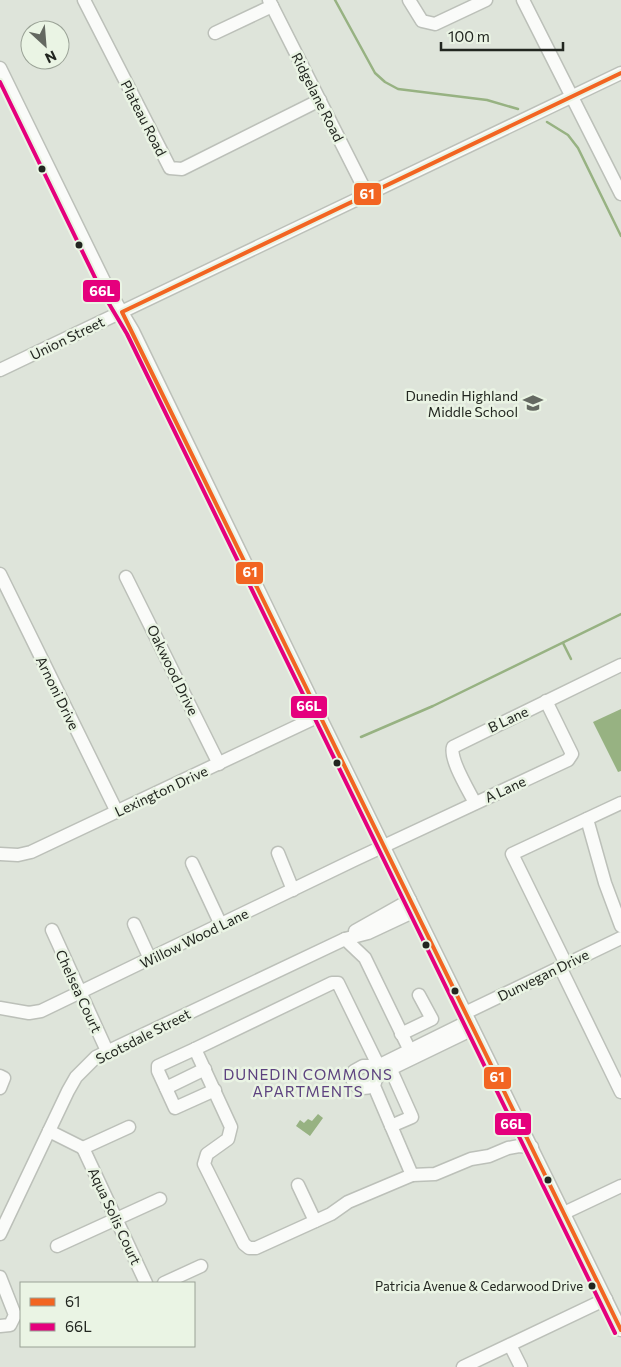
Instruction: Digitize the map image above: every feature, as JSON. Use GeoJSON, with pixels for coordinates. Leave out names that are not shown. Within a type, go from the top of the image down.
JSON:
{"type":"FeatureCollection","features":[{"type":"Feature","properties":{"kind":"street","name":"Plateau Road"},"geometry":{"type":"LineString","coordinates":[[84,0],[170,168],[182,169],[320,100]]}},
{"type":"Feature","properties":{"kind":"street"},"geometry":{"type":"LineString","coordinates":[[409,0],[422,21],[435,24],[486,0]]}},
{"type":"Feature","properties":{"kind":"street"},"geometry":{"type":"LineString","coordinates":[[523,0],[621,194]]}},
{"type":"Feature","properties":{"kind":"street","name":"Ridgelane Road"},"geometry":{"type":"LineString","coordinates":[[271,3],[367,194]]}},
{"type":"Feature","properties":{"kind":"street"},"geometry":{"type":"LineString","coordinates":[[215,33],[271,3]]}},
{"type":"Feature","properties":{"kind":"street"},"geometry":{"type":"LineString","coordinates":[[0,68],[108,289],[122,312],[185,437],[319,716],[621,1330]]}},
{"type":"Feature","properties":{"kind":"street","name":"Union Street"},"geometry":{"type":"LineString","coordinates":[[0,370],[621,73]]}},
{"type":"Feature","properties":{"kind":"street","name":"Arnoni Drive"},"geometry":{"type":"LineString","coordinates":[[0,574],[118,812]]}},
{"type":"Feature","properties":{"kind":"street","name":"Oakwood Drive"},"geometry":{"type":"LineString","coordinates":[[126,577],[219,764]]}},
{"type":"Feature","properties":{"kind":"street","name":"B Lane"},"geometry":{"type":"LineString","coordinates":[[475,803],[454,761],[451,752],[453,747],[621,665]]}},
{"type":"Feature","properties":{"kind":"street","name":"A Lane"},"geometry":{"type":"LineString","coordinates":[[383,846],[568,760],[572,754],[546,701]]}},
{"type":"Feature","properties":{"kind":"street","name":"Lexington Drive"},"geometry":{"type":"LineString","coordinates":[[0,854],[18,855],[31,852],[319,716]]}},
{"type":"Feature","properties":{"kind":"street"},"geometry":{"type":"LineString","coordinates":[[621,803],[512,854],[621,1092]]}},
{"type":"Feature","properties":{"kind":"street"},"geometry":{"type":"LineString","coordinates":[[587,819],[605,883],[621,926]]}},
{"type":"Feature","properties":{"kind":"street","name":"Willow Wood Lane"},"geometry":{"type":"LineString","coordinates":[[0,1008],[29,1013],[41,1011],[383,846]]}},
{"type":"Feature","properties":{"kind":"street"},"geometry":{"type":"LineString","coordinates":[[278,854],[294,890]]}},
{"type":"Feature","properties":{"kind":"street"},"geometry":{"type":"LineString","coordinates":[[192,863],[221,925]]}},
{"type":"Feature","properties":{"kind":"street","name":"Scotsdale Street"},"geometry":{"type":"LineString","coordinates":[[0,1234],[76,1077],[86,1065],[107,1051],[345,939],[368,933],[412,905]]}},
{"type":"Feature","properties":{"kind":"street","name":"Scotsdale Street"},"geometry":{"type":"LineString","coordinates":[[345,939],[357,930],[412,905]]}},
{"type":"Feature","properties":{"kind":"street"},"geometry":{"type":"LineString","coordinates":[[134,924],[150,959]]}},
{"type":"Feature","properties":{"kind":"street","name":"Chelsea Court"},"geometry":{"type":"LineString","coordinates":[[52,930],[107,1051]]}},
{"type":"Feature","properties":{"kind":"street"},"geometry":{"type":"LineString","coordinates":[[365,958],[368,933]]}},
{"type":"Feature","properties":{"kind":"street","name":"Dunvegan Drive"},"geometry":{"type":"LineString","coordinates":[[374,1086],[367,1088],[356,1086],[352,1075],[358,1068],[384,1070],[563,966],[621,938]]}},
{"type":"Feature","properties":{"kind":"street"},"geometry":{"type":"LineString","coordinates":[[345,939],[365,958],[411,1054]]}},
{"type":"Feature","properties":{"kind":"street"},"geometry":{"type":"LineString","coordinates":[[214,1090],[175,1108],[158,1071],[158,1066],[332,983],[338,982],[384,1070],[412,1117],[391,1126]]}},
{"type":"Feature","properties":{"kind":"street"},"geometry":{"type":"LineString","coordinates":[[401,1034],[432,1019],[419,994]]}},
{"type":"Feature","properties":{"kind":"street"},"geometry":{"type":"LineString","coordinates":[[195,1049],[229,1121],[230,1134],[224,1143],[206,1154],[204,1164],[244,1244],[250,1248],[256,1248],[331,1214],[348,1202],[412,1175],[434,1174],[472,1158],[489,1156],[508,1148],[518,1146],[532,1147]]}},
{"type":"Feature","properties":{"kind":"street"},"geometry":{"type":"LineString","coordinates":[[166,1088],[205,1069]]}},
{"type":"Feature","properties":{"kind":"street"},"geometry":{"type":"LineString","coordinates":[[384,1070],[376,1079],[374,1086],[412,1175]]}},
{"type":"Feature","properties":{"kind":"street"},"geometry":{"type":"LineString","coordinates":[[0,1076],[4,1078],[0,1088]]}},
{"type":"Feature","properties":{"kind":"street"},"geometry":{"type":"LineString","coordinates":[[49,1131],[83,1148],[128,1127]]}},
{"type":"Feature","properties":{"kind":"street","name":"Aqua Solis Court"},"geometry":{"type":"LineString","coordinates":[[83,1148],[146,1282]]}},
{"type":"Feature","properties":{"kind":"street"},"geometry":{"type":"LineString","coordinates":[[298,1185],[315,1221]]}},
{"type":"Feature","properties":{"kind":"street"},"geometry":{"type":"LineString","coordinates":[[564,1213],[621,1186]]}},
{"type":"Feature","properties":{"kind":"street"},"geometry":{"type":"LineString","coordinates":[[58,1246],[160,1199]]}},
{"type":"Feature","properties":{"kind":"street"},"geometry":{"type":"LineString","coordinates":[[166,1282],[201,1266]]}},
{"type":"Feature","properties":{"kind":"street"},"geometry":{"type":"LineString","coordinates":[[0,1277],[15,1315],[10,1325],[0,1326]]}},
{"type":"Feature","properties":{"kind":"street"},"geometry":{"type":"LineString","coordinates":[[463,1367],[606,1299]]}},
{"type":"Feature","properties":{"kind":"street"},"geometry":{"type":"LineString","coordinates":[[510,1345],[521,1367]]}},
{"type":"Feature","properties":{"kind":"shaded area"},"geometry":{"type":"Polygon","coordinates":[[[621,709],[621,771],[618,772],[593,722],[621,709]]]}},
{"type":"Feature","properties":{"kind":"shaded area"},"geometry":{"type":"Polygon","coordinates":[[[318,1114],[323,1118],[310,1136],[296,1126],[300,1120],[304,1123],[308,1119],[312,1121],[318,1114]]]}},
{"type":"Feature","properties":{"kind":"waterway"},"geometry":{"type":"LineString","coordinates":[[335,0],[375,73],[385,82],[398,89],[487,100],[518,109]]}},
{"type":"Feature","properties":{"kind":"waterway"},"geometry":{"type":"LineString","coordinates":[[547,122],[568,135],[578,148],[621,236]]}},
{"type":"Feature","properties":{"kind":"waterway"},"geometry":{"type":"LineString","coordinates":[[361,737],[433,706],[621,614]]}},
{"type":"Feature","properties":{"kind":"waterway"},"geometry":{"type":"LineString","coordinates":[[563,643],[571,659]]}},
{"type":"Feature","properties":{"kind":"transit line","name":"61"},"geometry":{"type":"LineString","coordinates":[[621,73],[122,312],[621,1330]]}},
{"type":"Feature","properties":{"kind":"transit line","name":"66L"},"geometry":{"type":"LineString","coordinates":[[0,82],[102,292],[127,334],[615,1333]]}},
{"type":"Feature","properties":{"kind":"place","name":"Dunedin Highland Middle School"},"geometry":{"type":"Point","coordinates":[533,403]}},
{"type":"Feature","properties":{"kind":"place","name":"Patricia Avenue & Cedarwood Drive"},"geometry":{"type":"Point","coordinates":[592,1286]}},
{"type":"Feature","properties":{"kind":"district","name":"DUNEDIN COMMONS APARTMENTS"},"geometry":{"type":"Point","coordinates":[308,1082]}}]}
